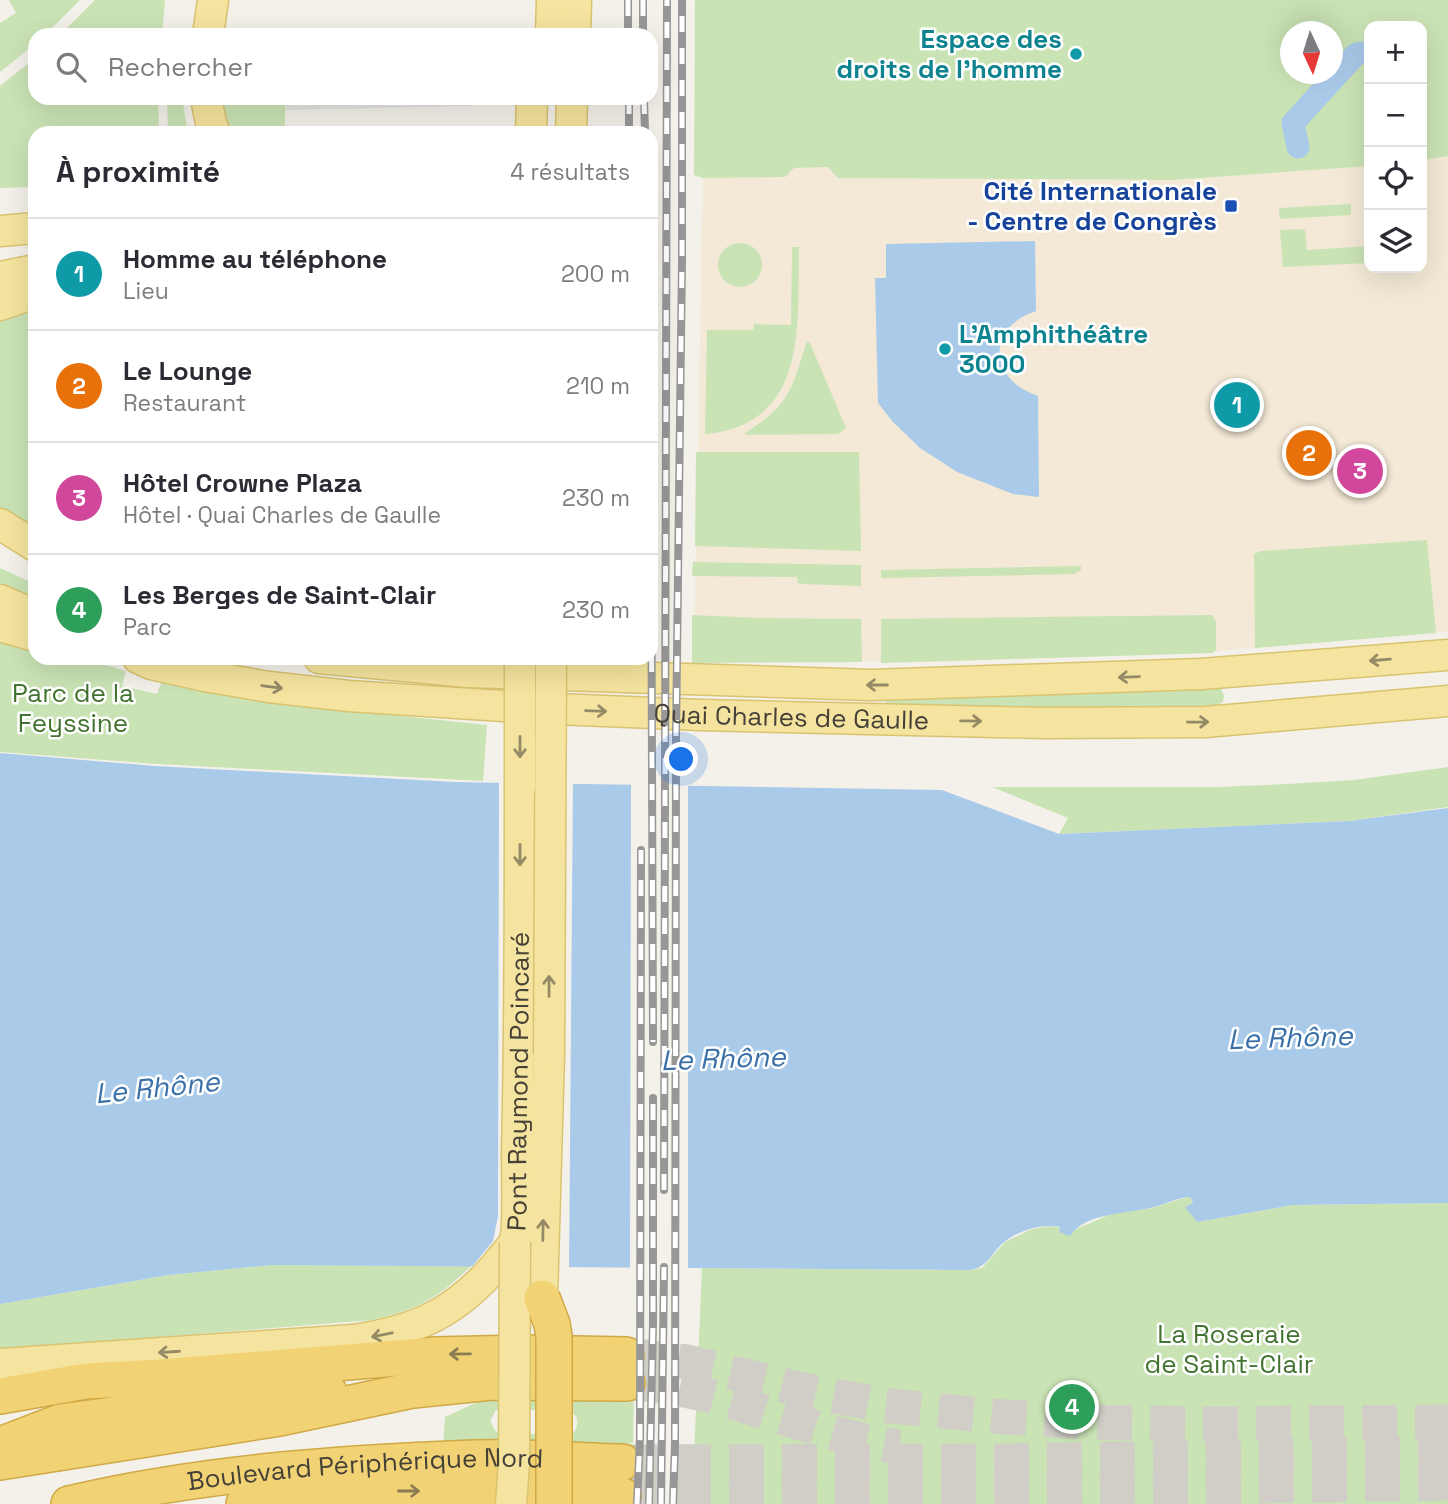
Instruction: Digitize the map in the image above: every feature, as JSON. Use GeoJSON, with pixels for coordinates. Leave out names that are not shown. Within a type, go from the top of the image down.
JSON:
{"type":"FeatureCollection","features":[{"type":"Feature","properties":{"kind":"highway"},"geometry":{"type":"LineString","coordinates":[[462,1504],[533,1502],[554,1336],[542,1298]]}},
{"type":"Feature","properties":{"kind":"highway"},"geometry":{"type":"LineString","coordinates":[[0,1396],[86,1381],[435,1355],[524,1353],[626,1369],[275,1405],[59,1439],[0,1453]]}},
{"type":"Feature","properties":{"kind":"highway"},"geometry":{"type":"LineString","coordinates":[[0,1418],[29,1407],[160,1377]]}},
{"type":"Feature","properties":{"kind":"highway"},"geometry":{"type":"LineString","coordinates":[[0,1483],[146,1465],[265,1445],[371,1422],[475,1385]]}},
{"type":"Feature","properties":{"kind":"highway"},"geometry":{"type":"LineString","coordinates":[[0,1445],[60,1422],[276,1393],[413,1390]]}},
{"type":"Feature","properties":{"kind":"highway"},"geometry":{"type":"LineString","coordinates":[[0,1462],[280,1418],[413,1390]]}},
{"type":"Feature","properties":{"kind":"highway"},"geometry":{"type":"LineString","coordinates":[[0,1477],[229,1438],[265,1445]]}},
{"type":"Feature","properties":{"kind":"highway","name":"Boulevard Périphérique Nord"},"geometry":{"type":"LineString","coordinates":[[69,1504],[165,1484],[291,1469],[476,1458],[623,1479],[533,1502],[459,1490],[396,1491],[244,1504]]}},
{"type":"Feature","properties":{"kind":"main road"},"geometry":{"type":"LineString","coordinates":[[193,28],[195,0]]}},
{"type":"Feature","properties":{"kind":"main road"},"geometry":{"type":"LineString","coordinates":[[209,28],[213,0]]}},
{"type":"Feature","properties":{"kind":"main road"},"geometry":{"type":"LineString","coordinates":[[546,27],[552,0]]}},
{"type":"Feature","properties":{"kind":"main road"},"geometry":{"type":"LineString","coordinates":[[546,27],[576,0]]}},
{"type":"Feature","properties":{"kind":"main road"},"geometry":{"type":"LineString","coordinates":[[191,105],[196,126]]}},
{"type":"Feature","properties":{"kind":"main road"},"geometry":{"type":"LineString","coordinates":[[207,105],[212,126]]}},
{"type":"Feature","properties":{"kind":"main road"},"geometry":{"type":"LineString","coordinates":[[531,126],[532,105]]}},
{"type":"Feature","properties":{"kind":"main road"},"geometry":{"type":"LineString","coordinates":[[551,105],[551,126]]}},
{"type":"Feature","properties":{"kind":"main road"},"geometry":{"type":"LineString","coordinates":[[571,126],[572,105]]}},
{"type":"Feature","properties":{"kind":"main road"},"geometry":{"type":"LineString","coordinates":[[0,231],[28,229]]}},
{"type":"Feature","properties":{"kind":"main road"},"geometry":{"type":"LineString","coordinates":[[0,277],[28,271]]}},
{"type":"Feature","properties":{"kind":"main road"},"geometry":{"type":"LineString","coordinates":[[0,305],[28,295]]}},
{"type":"Feature","properties":{"kind":"main road"},"geometry":{"type":"LineString","coordinates":[[0,524],[28,542]]}},
{"type":"Feature","properties":{"kind":"main road"},"geometry":{"type":"LineString","coordinates":[[0,548],[28,561]]}},
{"type":"Feature","properties":{"kind":"main road"},"geometry":{"type":"LineString","coordinates":[[0,600],[28,612]]}},
{"type":"Feature","properties":{"kind":"main road"},"geometry":{"type":"LineString","coordinates":[[0,626],[28,634]]}},
{"type":"Feature","properties":{"kind":"main road","name":"Quai Charles de Gaulle"},"geometry":{"type":"LineString","coordinates":[[394,665],[469,672],[872,685],[1201,674],[1448,655]]}},
{"type":"Feature","properties":{"kind":"main road","name":"Quai Charles de Gaulle"},"geometry":{"type":"LineString","coordinates":[[162,665],[269,687],[349,696],[701,715],[1044,723],[1205,722],[1448,701]]}},
{"type":"Feature","properties":{"kind":"main road","name":"Pont Raymond Poincaré"},"geometry":{"type":"LineString","coordinates":[[520,665],[514,1463],[533,1502]]}},
{"type":"Feature","properties":{"kind":"main road","name":"Pont Raymond Poincaré"},"geometry":{"type":"LineString","coordinates":[[542,1298],[549,1055],[551,665]]}},
{"type":"Feature","properties":{"kind":"main road"},"geometry":{"type":"LineString","coordinates":[[0,1364],[353,1340],[388,1335],[425,1322],[475,1288],[515,1242]]}},
{"type":"Feature","properties":{"kind":"shaded area"},"geometry":{"type":"Polygon","coordinates":[[[285,105],[473,105],[473,106],[285,110],[285,105]]]}},
{"type":"Feature","properties":{"kind":"shaded area"},"geometry":{"type":"Polygon","coordinates":[[[1448,156],[1448,631],[1218,651],[942,662],[694,661],[703,178],[784,177],[794,168],[828,167],[839,178],[1172,180],[1364,166],[1364,273],[1427,273],[1427,159],[1448,156]]]}},
{"type":"Feature","properties":{"kind":"green space"},"geometry":{"type":"Polygon","coordinates":[[[9,0],[80,0],[52,28],[28,28],[28,50],[0,72],[0,23],[16,13],[9,0]]]}},
{"type":"Feature","properties":{"kind":"green space"},"geometry":{"type":"Polygon","coordinates":[[[95,0],[165,0],[163,28],[67,28],[95,0]]]}},
{"type":"Feature","properties":{"kind":"green space"},"geometry":{"type":"Polygon","coordinates":[[[695,0],[1448,0],[1448,156],[1427,159],[1427,21],[1364,21],[1364,166],[1172,180],[838,178],[828,167],[794,168],[785,177],[703,178],[694,175],[695,0]]]}},
{"type":"Feature","properties":{"kind":"green space"},"geometry":{"type":"Polygon","coordinates":[[[28,64],[28,105],[158,105],[159,126],[28,126],[28,187],[0,188],[0,86],[28,64]]]}},
{"type":"Feature","properties":{"kind":"green space"},"geometry":{"type":"Polygon","coordinates":[[[167,105],[183,105],[187,126],[168,126],[167,105]]]}},
{"type":"Feature","properties":{"kind":"green space"},"geometry":{"type":"Polygon","coordinates":[[[213,105],[285,105],[285,126],[219,126],[213,105]]]}},
{"type":"Feature","properties":{"kind":"green space"},"geometry":{"type":"Polygon","coordinates":[[[1351,204],[1351,215],[1280,219],[1279,208],[1351,204]]]}},
{"type":"Feature","properties":{"kind":"green space"},"geometry":{"type":"Polygon","coordinates":[[[1305,229],[1307,250],[1364,246],[1364,263],[1283,267],[1280,230],[1305,229]]]}},
{"type":"Feature","properties":{"kind":"green space"},"geometry":{"type":"Polygon","coordinates":[[[740,243],[755,250],[762,265],[755,280],[740,287],[725,280],[718,265],[725,250],[740,243]]]}},
{"type":"Feature","properties":{"kind":"green space"},"geometry":{"type":"Polygon","coordinates":[[[792,247],[799,247],[796,337],[791,366],[780,391],[764,411],[739,426],[705,434],[707,330],[753,330],[754,324],[791,325],[792,247]]]}},
{"type":"Feature","properties":{"kind":"green space"},"geometry":{"type":"Polygon","coordinates":[[[28,311],[28,524],[0,509],[0,321],[28,311]]]}},
{"type":"Feature","properties":{"kind":"green space"},"geometry":{"type":"Polygon","coordinates":[[[807,341],[846,428],[838,434],[746,435],[745,433],[781,404],[797,372],[807,341]]]}},
{"type":"Feature","properties":{"kind":"green space"},"geometry":{"type":"Polygon","coordinates":[[[696,452],[859,452],[861,551],[695,546],[696,452]]]}},
{"type":"Feature","properties":{"kind":"green space"},"geometry":{"type":"Polygon","coordinates":[[[1427,540],[1436,633],[1255,648],[1254,554],[1261,551],[1427,540]]]}},
{"type":"Feature","properties":{"kind":"green space"},"geometry":{"type":"Polygon","coordinates":[[[693,562],[861,565],[861,586],[801,584],[798,583],[797,577],[692,576],[693,562]]]}},
{"type":"Feature","properties":{"kind":"green space"},"geometry":{"type":"Polygon","coordinates":[[[1081,566],[1081,570],[1074,574],[881,578],[881,570],[1081,566]]]}},
{"type":"Feature","properties":{"kind":"green space"},"geometry":{"type":"Polygon","coordinates":[[[0,568],[28,581],[28,597],[0,585],[0,568]]]}},
{"type":"Feature","properties":{"kind":"green space"},"geometry":{"type":"Polygon","coordinates":[[[692,615],[861,619],[862,662],[692,663],[692,615]]]}},
{"type":"Feature","properties":{"kind":"green space"},"geometry":{"type":"Polygon","coordinates":[[[1212,615],[1216,621],[1216,650],[1213,653],[881,663],[881,619],[1212,615]]]}},
{"type":"Feature","properties":{"kind":"green space","name":"Parc de la Feyssine"},"geometry":{"type":"Polygon","coordinates":[[[0,633],[28,642],[28,665],[106,665],[126,671],[122,686],[157,694],[162,680],[345,710],[487,725],[483,781],[157,764],[0,752],[0,633]]]}},
{"type":"Feature","properties":{"kind":"green space"},"geometry":{"type":"Polygon","coordinates":[[[1215,687],[1221,689],[1224,696],[1223,702],[1216,706],[1107,710],[885,705],[886,698],[1089,694],[1215,687]]]}},
{"type":"Feature","properties":{"kind":"green space"},"geometry":{"type":"Polygon","coordinates":[[[1448,767],[1448,807],[1349,821],[1059,834],[1068,818],[992,787],[1217,787],[1287,784],[1354,780],[1448,767]]]}},
{"type":"Feature","properties":{"kind":"green space","name":"La Roseraie de Saint-Clair"},"geometry":{"type":"Polygon","coordinates":[[[1191,1198],[1193,1203],[1186,1207],[1198,1222],[1293,1205],[1448,1203],[1448,1504],[692,1504],[702,1268],[970,1270],[982,1268],[1005,1242],[1032,1229],[1050,1226],[1074,1230],[1111,1214],[1152,1208],[1191,1198]]]}},
{"type":"Feature","properties":{"kind":"green space"},"geometry":{"type":"Polygon","coordinates":[[[272,1265],[471,1266],[448,1287],[415,1307],[372,1320],[0,1350],[0,1304],[169,1275],[272,1265]]]}},
{"type":"Feature","properties":{"kind":"green space"},"geometry":{"type":"Polygon","coordinates":[[[634,1393],[633,1443],[443,1447],[445,1417],[495,1394],[634,1393]],[[496,1410],[490,1421],[496,1432],[568,1436],[575,1430],[577,1422],[576,1416],[568,1410],[496,1410]]]}},
{"type":"Feature","properties":{"kind":"water","name":"L’Amphithéâtre 3000"},"geometry":{"type":"Polygon","coordinates":[[[1035,241],[1036,311],[1019,319],[1008,329],[1001,341],[1000,354],[1002,367],[1010,378],[1038,396],[1039,497],[1013,494],[957,472],[920,448],[878,403],[875,278],[886,278],[886,244],[1035,241]]]}},
{"type":"Feature","properties":{"kind":"water","name":"Le Rhône"},"geometry":{"type":"Polygon","coordinates":[[[0,753],[155,766],[455,782],[942,790],[1059,834],[1349,821],[1448,808],[1448,1203],[1293,1205],[1197,1222],[1185,1207],[1193,1203],[1191,1198],[1187,1197],[1154,1207],[1097,1218],[1077,1228],[1070,1236],[1059,1232],[1060,1227],[1030,1229],[1009,1239],[985,1263],[970,1270],[272,1265],[169,1275],[0,1304],[0,753]]]}},
{"type":"Feature","properties":{"kind":"pier"},"geometry":{"type":"Polygon","coordinates":[[[499,779],[573,781],[569,1270],[470,1269],[493,1241],[498,1216],[499,779]]]}},
{"type":"Feature","properties":{"kind":"pier"},"geometry":{"type":"Polygon","coordinates":[[[631,782],[688,783],[688,1271],[630,1271],[631,782]]]}},
{"type":"Feature","properties":{"kind":"waterway"},"geometry":{"type":"LineString","coordinates":[[1298,147],[1293,123],[1356,54],[1364,53]]}},
{"type":"Feature","properties":{"kind":"tunnel"},"geometry":{"type":"LineString","coordinates":[[626,1355],[687,1362],[798,1389],[882,1405],[992,1416],[1085,1422],[1202,1424],[1448,1422]]}},
{"type":"Feature","properties":{"kind":"tunnel"},"geometry":{"type":"LineString","coordinates":[[627,1383],[696,1392],[830,1432],[899,1447]]}},
{"type":"Feature","properties":{"kind":"tunnel"},"geometry":{"type":"LineString","coordinates":[[623,1462],[1006,1461],[1448,1453]]}},
{"type":"Feature","properties":{"kind":"tunnel"},"geometry":{"type":"LineString","coordinates":[[623,1496],[1448,1483]]}},
{"type":"Feature","properties":{"kind":"railway"},"geometry":{"type":"LineString","coordinates":[[628,0],[628,28]]}},
{"type":"Feature","properties":{"kind":"railway"},"geometry":{"type":"LineString","coordinates":[[643,0],[643,28]]}},
{"type":"Feature","properties":{"kind":"railway"},"geometry":{"type":"LineString","coordinates":[[664,1190],[667,0]]}},
{"type":"Feature","properties":{"kind":"railway"},"geometry":{"type":"LineString","coordinates":[[673,1504],[682,0]]}},
{"type":"Feature","properties":{"kind":"railway"},"geometry":{"type":"LineString","coordinates":[[629,105],[629,126]]}},
{"type":"Feature","properties":{"kind":"railway"},"geometry":{"type":"LineString","coordinates":[[644,105],[645,126]]}},
{"type":"Feature","properties":{"kind":"railway"},"geometry":{"type":"LineString","coordinates":[[652,665],[653,1042]]}},
{"type":"Feature","properties":{"kind":"railway"},"geometry":{"type":"LineString","coordinates":[[637,1504],[640,1438],[641,850]]}},
{"type":"Feature","properties":{"kind":"railway"},"geometry":{"type":"LineString","coordinates":[[649,1504],[653,1323],[653,1098]]}},
{"type":"Feature","properties":{"kind":"railway"},"geometry":{"type":"LineString","coordinates":[[661,1504],[664,1267]]}},
{"type":"Feature","properties":{"kind":"place","name":"Espace des droits de l'homme"},"geometry":{"type":"Point","coordinates":[1076,54]}},
{"type":"Feature","properties":{"kind":"place","name":"Cité Internationale - Centre de Congrès"},"geometry":{"type":"Point","coordinates":[1231,206]}},
{"type":"Feature","properties":{"kind":"place","name":"L’Amphithéâtre 3000"},"geometry":{"type":"Point","coordinates":[945,349]}},
{"type":"Feature","properties":{"kind":"place","name":"Homme au téléphone"},"geometry":{"type":"Point","coordinates":[1237,405]}},
{"type":"Feature","properties":{"kind":"place","name":"Le Lounge"},"geometry":{"type":"Point","coordinates":[1309,453]}},
{"type":"Feature","properties":{"kind":"place","name":"Hôtel Crowne Plaza"},"geometry":{"type":"Point","coordinates":[1360,471]}},
{"type":"Feature","properties":{"kind":"place","name":"Les Berges de Saint-Clair"},"geometry":{"type":"Point","coordinates":[1072,1407]}}]}
